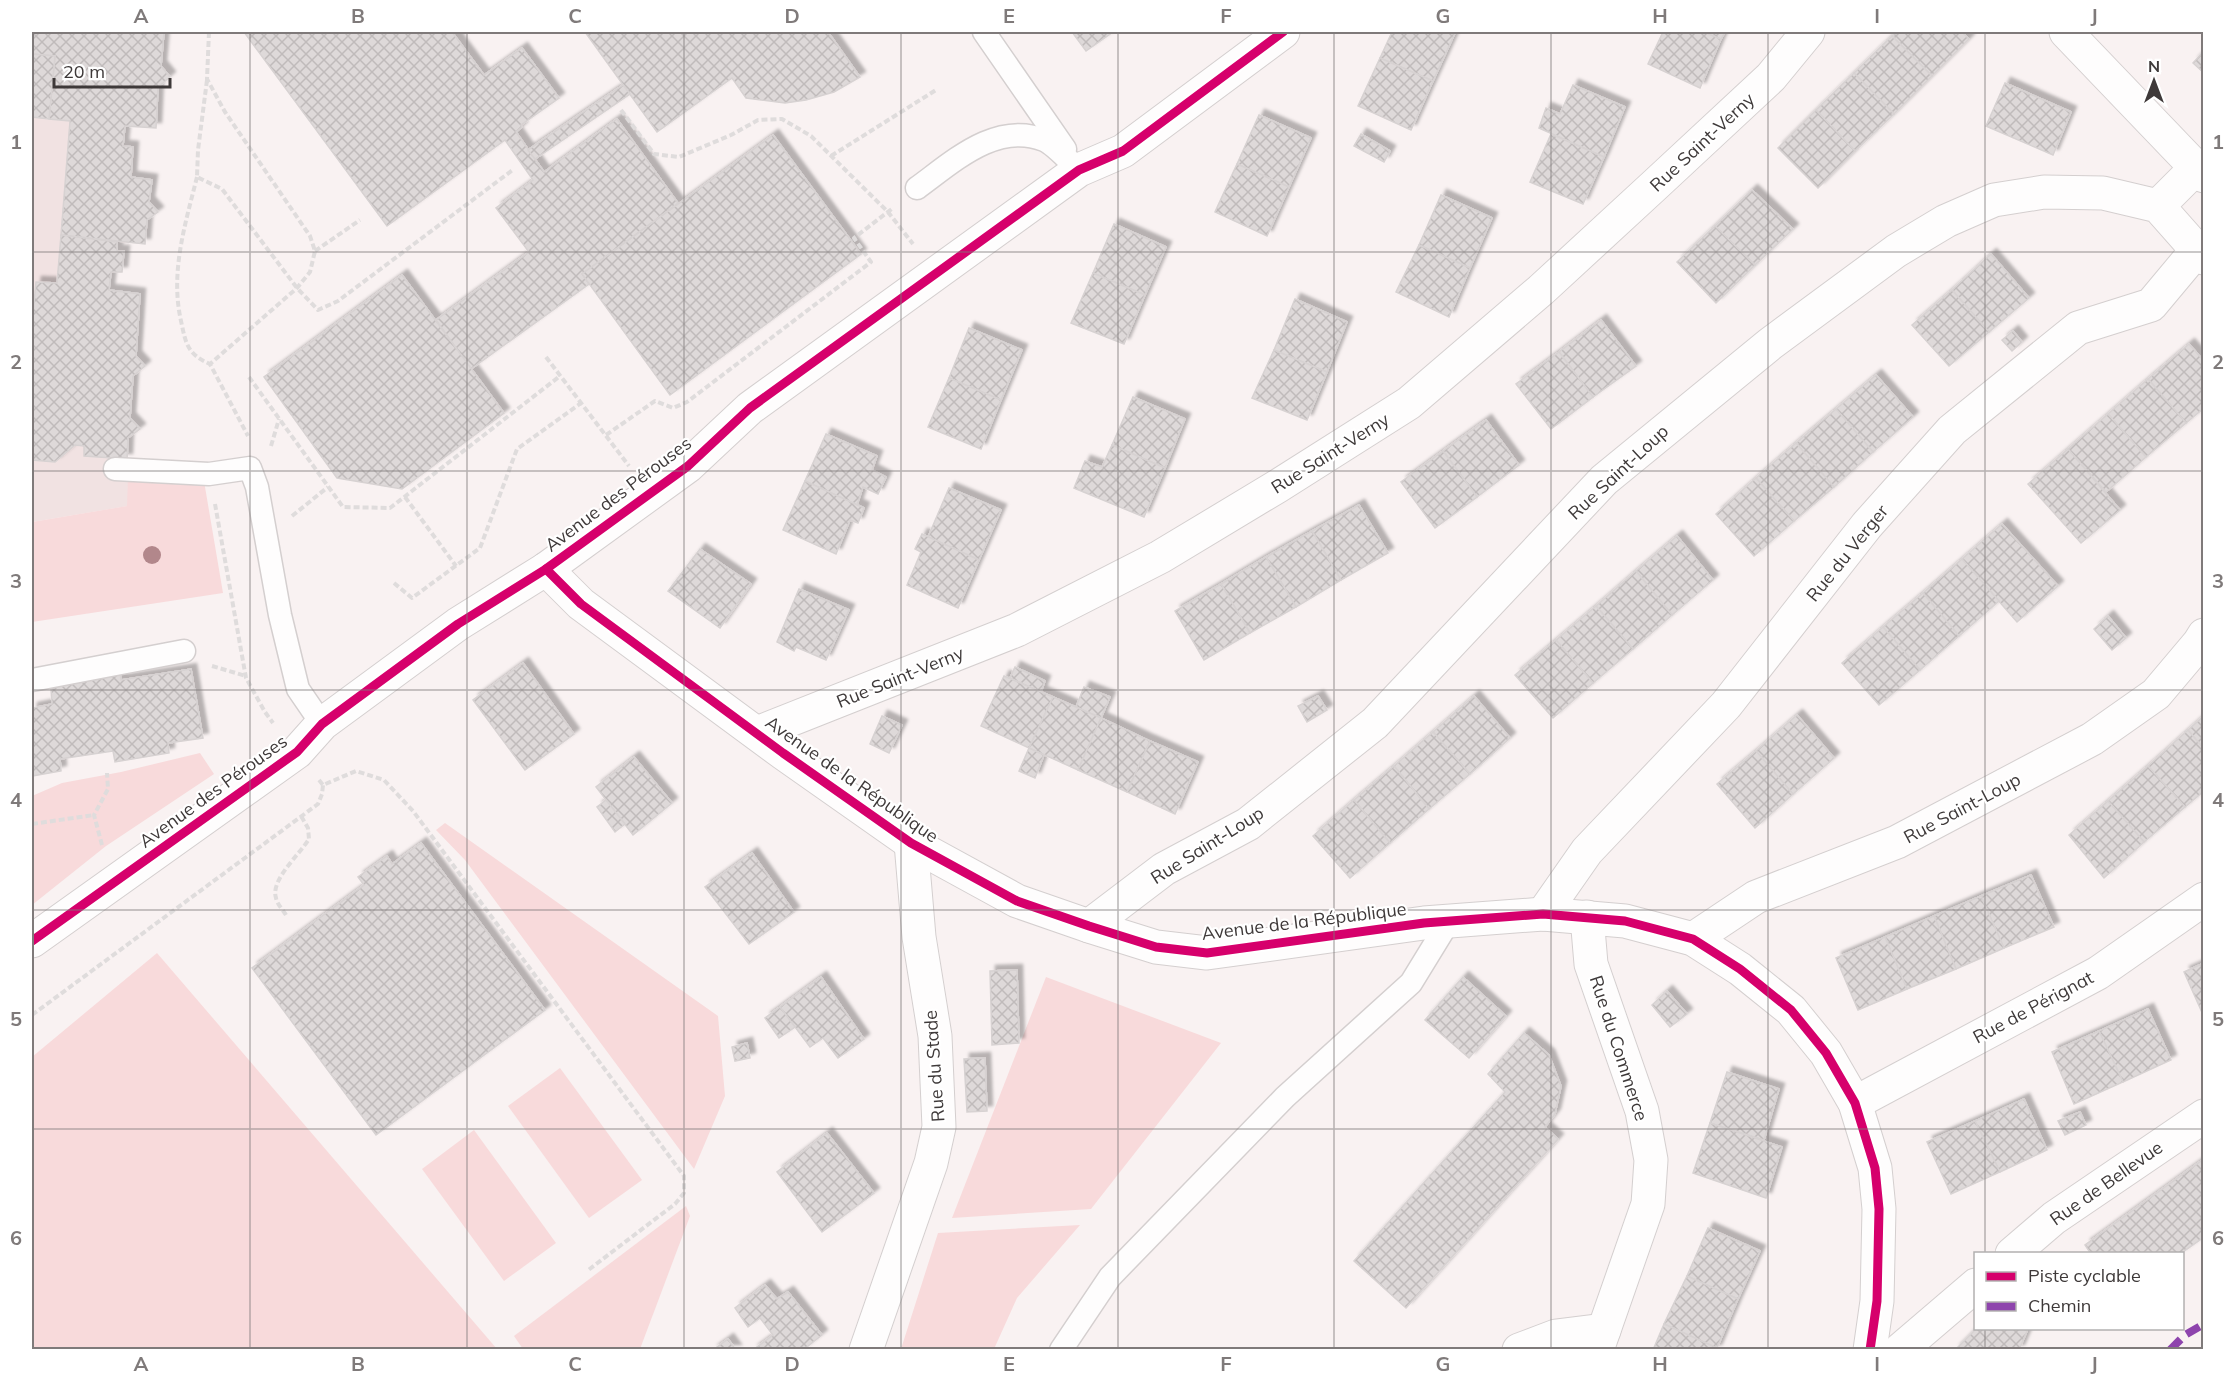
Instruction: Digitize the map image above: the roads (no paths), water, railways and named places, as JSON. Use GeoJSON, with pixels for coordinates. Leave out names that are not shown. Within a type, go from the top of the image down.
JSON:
{"type":"FeatureCollection","features":[{"type":"Feature","properties":{"kind":"street","name":"Avenue des Pérouses"},"geometry":{"type":"LineString","coordinates":[[32,941],[297,752],[322,724],[458,624],[546,569],[688,466],[750,408],[1079,170],[1123,151],[1283,32]]}},
{"type":"Feature","properties":{"kind":"street","name":"Rue Saint-Verny"},"geometry":{"type":"LineString","coordinates":[[757,733],[1017,630],[1160,557],[1409,403],[1541,290],[1771,77],[1808,32]]}},
{"type":"Feature","properties":{"kind":"street"},"geometry":{"type":"LineString","coordinates":[[2066,32],[2200,172],[2158,206],[2200,254]]}},
{"type":"Feature","properties":{"kind":"street","name":"Rue Saint-Loup"},"geometry":{"type":"LineString","coordinates":[[1089,926],[1164,868],[1248,824],[1374,723],[1604,480],[1770,344],[1896,251],[1946,221],[1994,200],[2044,192],[2103,193],[2158,206]]}},
{"type":"Feature","properties":{"kind":"street","name":"Rue du Verger"},"geometry":{"type":"LineString","coordinates":[[1543,914],[1587,851],[1726,705],[1867,525],[1952,430],[2078,328],[2151,305],[2200,254]]}},
{"type":"Feature","properties":{"kind":"street","name":"Avenue de la République"},"geometry":{"type":"LineString","coordinates":[[546,569],[581,604],[911,843],[1017,901],[1089,926],[1156,947],[1207,953],[1449,921],[1543,914],[1625,921],[1693,939],[1740,969],[1791,1010],[1826,1053],[1855,1103],[1875,1168],[1879,1209],[1876,1301],[1870,1350]]}},
{"type":"Feature","properties":{"kind":"street","name":"Rue Saint-Loup"},"geometry":{"type":"LineString","coordinates":[[1693,939],[1756,897],[1897,842],[2092,739],[2156,694],[2204,635]]}},
{"type":"Feature","properties":{"kind":"street","name":"Rue du Stade"},"geometry":{"type":"LineString","coordinates":[[866,1350],[931,1163],[939,1127],[935,1036],[919,937],[911,843]]}},
{"type":"Feature","properties":{"kind":"street","name":"Rue de Pérignat"},"geometry":{"type":"LineString","coordinates":[[1855,1103],[2098,973],[2204,899]]}},
{"type":"Feature","properties":{"kind":"street","name":"Rue du Commerce"},"geometry":{"type":"LineString","coordinates":[[1587,917],[1591,964],[1642,1111],[1651,1160],[1648,1204],[1600,1340]]}},
{"type":"Feature","properties":{"kind":"street","name":"Rue de Bellevue"},"geometry":{"type":"LineString","coordinates":[[2014,1252],[2054,1218],[2204,1116]]}},
{"type":"Feature","properties":{"kind":"street"},"geometry":{"type":"LineString","coordinates":[[1900,1350],[1974,1287]]}},
{"type":"Feature","properties":{"kind":"street"},"geometry":{"type":"LineString","coordinates":[[1519,1350],[1556,1336],[1600,1340]]}},
{"type":"Feature","properties":{"kind":"lane"},"geometry":{"type":"LineString","coordinates":[[984,32],[1037,105],[1079,170]]}},
{"type":"Feature","properties":{"kind":"lane"},"geometry":{"type":"LineString","coordinates":[[916,188],[976,146],[1012,134],[1046,140],[1079,170]]}},
{"type":"Feature","properties":{"kind":"lane"},"geometry":{"type":"LineString","coordinates":[[115,469],[209,474],[250,468],[257,487],[280,615],[298,689],[322,724]]}},
{"type":"Feature","properties":{"kind":"lane"},"geometry":{"type":"LineString","coordinates":[[32,680],[183,651]]}},
{"type":"Feature","properties":{"kind":"lane"},"geometry":{"type":"LineString","coordinates":[[1061,1350],[1110,1277],[1285,1097],[1411,983],[1449,921]]}}]}
